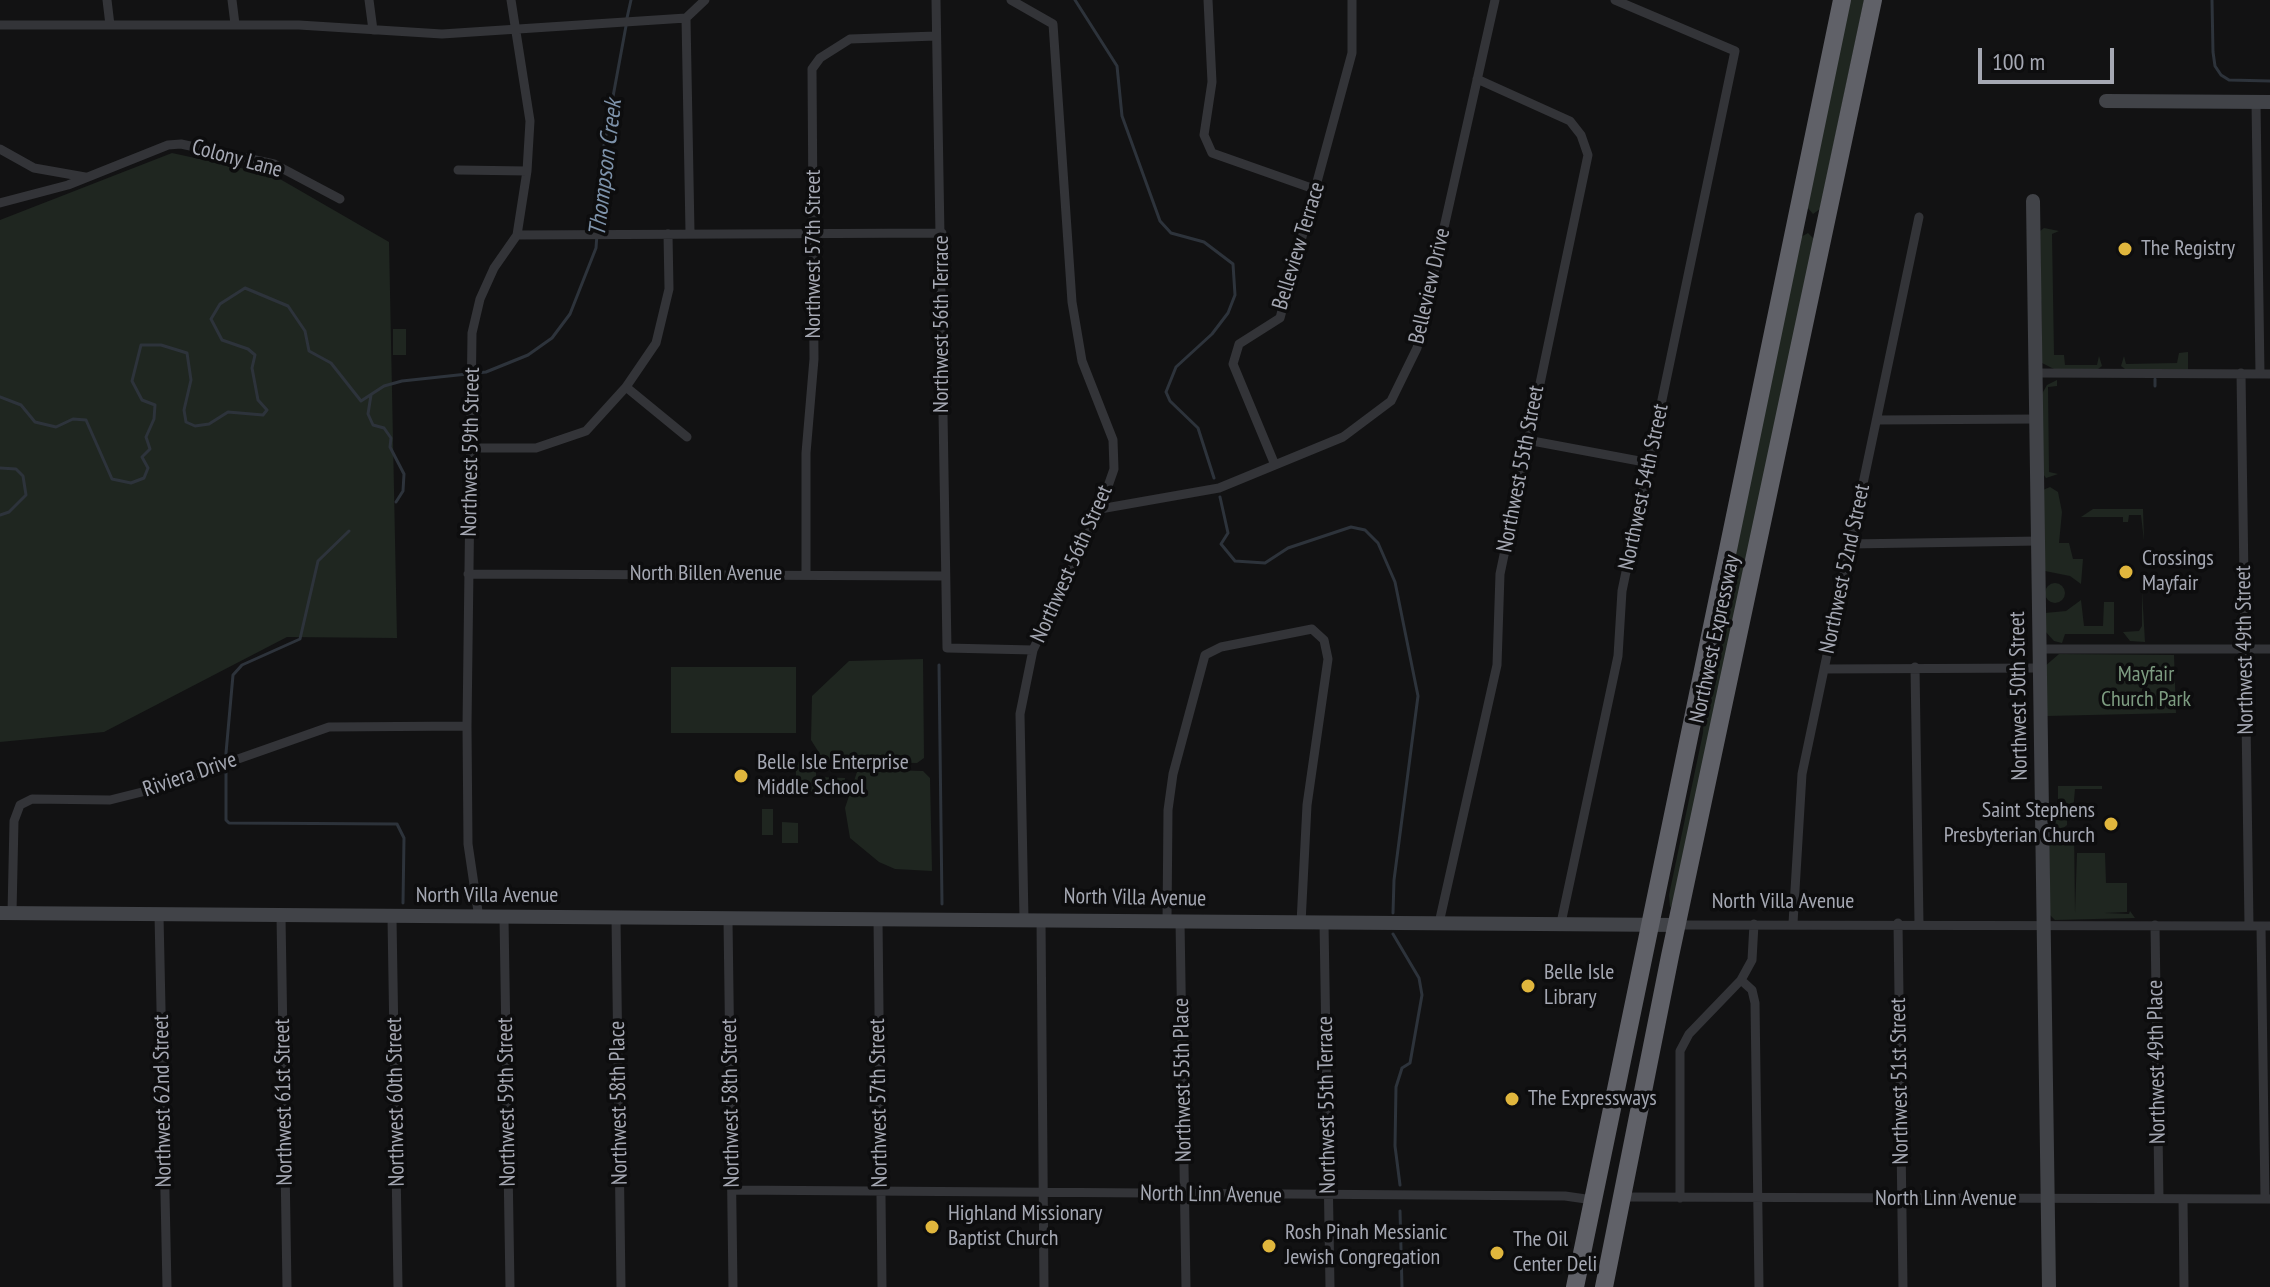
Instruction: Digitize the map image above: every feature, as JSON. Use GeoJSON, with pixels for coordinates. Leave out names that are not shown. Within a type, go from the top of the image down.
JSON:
{"type":"FeatureCollection","features":[{"type":"Feature","properties":{"kind":"highway","name":"Northwest Expressway"},"geometry":{"type":"LineString","coordinates":[[1575,1287],[1842,0]]}},
{"type":"Feature","properties":{"kind":"highway","name":"Northwest Expressway"},"geometry":{"type":"LineString","coordinates":[[1604,1287],[1873,0]]}},
{"type":"Feature","properties":{"kind":"highway"},"geometry":{"type":"LineString","coordinates":[[1593,1200],[1605,1208],[1615,1237]]}},
{"type":"Feature","properties":{"kind":"street"},"geometry":{"type":"LineString","coordinates":[[107,0],[110,25]]}},
{"type":"Feature","properties":{"kind":"street"},"geometry":{"type":"LineString","coordinates":[[232,0],[235,24]]}},
{"type":"Feature","properties":{"kind":"street"},"geometry":{"type":"LineString","coordinates":[[369,0],[373,30]]}},
{"type":"Feature","properties":{"kind":"street","name":"Northwest 59th Street"},"geometry":{"type":"LineString","coordinates":[[479,918],[468,844],[472,333],[480,299],[494,268],[517,235],[527,171],[530,121],[511,0]]}},
{"type":"Feature","properties":{"kind":"street"},"geometry":{"type":"LineString","coordinates":[[0,25],[235,24],[442,34],[636,24],[686,18],[705,0]]}},
{"type":"Feature","properties":{"kind":"street","name":"Northwest 56th Terrace"},"geometry":{"type":"LineString","coordinates":[[936,0],[947,648],[1033,650]]}},
{"type":"Feature","properties":{"kind":"street","name":"Northwest 56th Street"},"geometry":{"type":"LineString","coordinates":[[1011,0],[1053,24],[1072,302],[1082,361],[1113,440],[1114,469],[1100,509],[1033,650],[1020,714],[1024,919]]}},
{"type":"Feature","properties":{"kind":"street"},"geometry":{"type":"LineString","coordinates":[[1208,0],[1212,82],[1204,135],[1212,153],[1317,190]]}},
{"type":"Feature","properties":{"kind":"street","name":"Belleview Terrace"},"geometry":{"type":"LineString","coordinates":[[1275,465],[1233,364],[1239,344],[1280,318],[1352,53],[1352,0]]}},
{"type":"Feature","properties":{"kind":"street","name":"Belleview Drive"},"geometry":{"type":"LineString","coordinates":[[1100,509],[1219,488],[1343,437],[1391,401],[1417,348],[1495,0]]}},
{"type":"Feature","properties":{"kind":"street","name":"Northwest 54th Street"},"geometry":{"type":"LineString","coordinates":[[1561,923],[1618,656],[1622,591],[1735,51],[1615,0]]}},
{"type":"Feature","properties":{"kind":"street"},"geometry":{"type":"LineString","coordinates":[[686,18],[690,232]]}},
{"type":"Feature","properties":{"kind":"street","name":"Northwest 57th Street"},"geometry":{"type":"LineString","coordinates":[[806,575],[806,453],[814,359],[812,69],[820,58],[850,39],[936,36]]}},
{"type":"Feature","properties":{"kind":"street","name":"Northwest 55th Street"},"geometry":{"type":"LineString","coordinates":[[1439,923],[1497,665],[1500,574],[1588,155],[1581,135],[1570,121],[1477,79]]}},
{"type":"Feature","properties":{"kind":"street"},"geometry":{"type":"LineString","coordinates":[[2037,373],[2265,374],[2263,102],[2106,101]]}},
{"type":"Feature","properties":{"kind":"street","name":"Colony Lane"},"geometry":{"type":"LineString","coordinates":[[0,203],[85,177],[168,145],[181,144],[274,164],[340,199]]}},
{"type":"Feature","properties":{"kind":"street"},"geometry":{"type":"LineString","coordinates":[[0,149],[34,168],[85,177]]}},
{"type":"Feature","properties":{"kind":"street"},"geometry":{"type":"LineString","coordinates":[[458,170],[527,171]]}},
{"type":"Feature","properties":{"kind":"street","name":"Northwest 50th Street"},"geometry":{"type":"LineString","coordinates":[[2033,201],[2049,1287]]}},
{"type":"Feature","properties":{"kind":"street","name":"Northwest 52nd Street"},"geometry":{"type":"LineString","coordinates":[[1793,923],[1802,774],[1919,217]]}},
{"type":"Feature","properties":{"kind":"street"},"geometry":{"type":"LineString","coordinates":[[517,235],[942,233]]}},
{"type":"Feature","properties":{"kind":"street"},"geometry":{"type":"LineString","coordinates":[[472,448],[536,448],[586,431],[626,387],[656,343],[669,289],[668,234]]}},
{"type":"Feature","properties":{"kind":"street","name":"Northwest 49th Street"},"geometry":{"type":"LineString","coordinates":[[2241,373],[2249,926]]}},
{"type":"Feature","properties":{"kind":"street"},"geometry":{"type":"LineString","coordinates":[[626,387],[687,437]]}},
{"type":"Feature","properties":{"kind":"street"},"geometry":{"type":"LineString","coordinates":[[1877,420],[2037,419]]}},
{"type":"Feature","properties":{"kind":"street"},"geometry":{"type":"LineString","coordinates":[[1527,440],[1650,463]]}},
{"type":"Feature","properties":{"kind":"street"},"geometry":{"type":"LineString","coordinates":[[1850,544],[2039,541]]}},
{"type":"Feature","properties":{"kind":"street","name":"North Billen Avenue"},"geometry":{"type":"LineString","coordinates":[[468,574],[944,576]]}},
{"type":"Feature","properties":{"kind":"street","name":"Northwest 55th Place"},"geometry":{"type":"LineString","coordinates":[[1186,1287],[1185,1195],[1168,810],[1173,774],[1205,655],[1221,647],[1312,629],[1324,640],[1328,659],[1307,805],[1301,923]]}},
{"type":"Feature","properties":{"kind":"street"},"geometry":{"type":"LineString","coordinates":[[2040,649],[2270,649]]}},
{"type":"Feature","properties":{"kind":"street"},"geometry":{"type":"LineString","coordinates":[[1915,667],[1919,924]]}},
{"type":"Feature","properties":{"kind":"street"},"geometry":{"type":"LineString","coordinates":[[1824,669],[2040,668]]}},
{"type":"Feature","properties":{"kind":"street","name":"Riviera Drive"},"geometry":{"type":"LineString","coordinates":[[6,913],[14,821],[20,805],[32,799],[110,800],[220,766],[329,727],[467,726]]}},
{"type":"Feature","properties":{"kind":"street","name":"North Villa Avenue"},"geometry":{"type":"LineString","coordinates":[[6,913],[392,918],[1561,923],[1650,927],[1793,923],[2265,926]]}},
{"type":"Feature","properties":{"kind":"street","name":"Northwest 62nd Street"},"geometry":{"type":"LineString","coordinates":[[159,915],[167,1287]]}},
{"type":"Feature","properties":{"kind":"street","name":"Northwest 61st Street"},"geometry":{"type":"LineString","coordinates":[[281,916],[287,1287]]}},
{"type":"Feature","properties":{"kind":"street","name":"Northwest 60th Street"},"geometry":{"type":"LineString","coordinates":[[392,918],[398,1287]]}},
{"type":"Feature","properties":{"kind":"street","name":"Northwest 59th Street"},"geometry":{"type":"LineString","coordinates":[[504,918],[510,1287]]}},
{"type":"Feature","properties":{"kind":"street","name":"Northwest 58th Place"},"geometry":{"type":"LineString","coordinates":[[616,918],[621,1287]]}},
{"type":"Feature","properties":{"kind":"street","name":"Northwest 57th Street"},"geometry":{"type":"LineString","coordinates":[[878,919],[882,1287]]}},
{"type":"Feature","properties":{"kind":"street"},"geometry":{"type":"LineString","coordinates":[[1041,919],[1044,1287]]}},
{"type":"Feature","properties":{"kind":"street","name":"Northwest 58th Street"},"geometry":{"type":"LineString","coordinates":[[728,920],[733,1287]]}},
{"type":"Feature","properties":{"kind":"street","name":"Northwest 55th Terrace"},"geometry":{"type":"LineString","coordinates":[[1324,923],[1330,1287]]}},
{"type":"Feature","properties":{"kind":"street","name":"Northwest 51st Street"},"geometry":{"type":"LineString","coordinates":[[1898,923],[1903,1287]]}},
{"type":"Feature","properties":{"kind":"street"},"geometry":{"type":"LineString","coordinates":[[1680,1198],[1678,1059],[1689,1034],[1741,980],[1752,960],[1754,924]]}},
{"type":"Feature","properties":{"kind":"street","name":"Northwest 49th Place"},"geometry":{"type":"LineString","coordinates":[[2155,925],[2159,1198]]}},
{"type":"Feature","properties":{"kind":"street"},"geometry":{"type":"LineString","coordinates":[[2265,926],[2268,1199]]}},
{"type":"Feature","properties":{"kind":"street"},"geometry":{"type":"LineString","coordinates":[[1741,980],[1752,990],[1755,1003],[1759,1287]]}},
{"type":"Feature","properties":{"kind":"street","name":"North Linn Avenue"},"geometry":{"type":"LineString","coordinates":[[732,1190],[880,1194],[1565,1196],[1593,1200]]}},
{"type":"Feature","properties":{"kind":"street","name":"North Linn Avenue"},"geometry":{"type":"LineString","coordinates":[[1623,1197],[2268,1199]]}},
{"type":"Feature","properties":{"kind":"street"},"geometry":{"type":"LineString","coordinates":[[2183,1199],[2184,1287]]}},
{"type":"Feature","properties":{"kind":"green space"},"geometry":{"type":"Polygon","coordinates":[[[1850,0],[1864,0],[1820,209],[1813,214],[1807,207],[1850,0]]]}},
{"type":"Feature","properties":{"kind":"green space"},"geometry":{"type":"Polygon","coordinates":[[[172,153],[273,175],[389,242],[397,638],[287,637],[104,732],[0,742],[0,220],[172,153]]]}},
{"type":"Feature","properties":{"kind":"green space"},"geometry":{"type":"Polygon","coordinates":[[[2044,228],[2059,231],[2052,234],[2054,355],[2064,355],[2065,365],[2097,365],[2099,356],[2102,366],[2098,369],[2054,369],[2042,363],[2040,231],[2044,228]]]}},
{"type":"Feature","properties":{"kind":"green space"},"geometry":{"type":"Polygon","coordinates":[[[1808,233],[1814,239],[1675,899],[1670,908],[1669,895],[1703,733],[1705,697],[1801,237],[1808,233]]]}},
{"type":"Feature","properties":{"kind":"green space"},"geometry":{"type":"Polygon","coordinates":[[[393,329],[406,329],[406,355],[393,355],[393,329]]]}},
{"type":"Feature","properties":{"kind":"green space"},"geometry":{"type":"Polygon","coordinates":[[[2188,352],[2188,370],[2125,369],[2121,366],[2124,356],[2126,364],[2177,363],[2179,353],[2188,352]]]}},
{"type":"Feature","properties":{"kind":"green space"},"geometry":{"type":"Polygon","coordinates":[[[2057,380],[2057,386],[2048,387],[2049,472],[2058,474],[2046,478],[2043,474],[2042,394],[2047,385],[2057,380]]]}},
{"type":"Feature","properties":{"kind":"green space"},"geometry":{"type":"Polygon","coordinates":[[[2050,487],[2058,492],[2062,512],[2059,543],[2069,543],[2073,559],[2083,559],[2081,584],[2070,576],[2045,571],[2043,490],[2050,487]]]}},
{"type":"Feature","properties":{"kind":"green space"},"geometry":{"type":"Polygon","coordinates":[[[2093,509],[2143,509],[2144,541],[2141,515],[2129,515],[2128,522],[2123,522],[2123,517],[2081,517],[2093,509]]]}},
{"type":"Feature","properties":{"kind":"green space"},"geometry":{"type":"Polygon","coordinates":[[[2055,583],[2062,586],[2065,593],[2062,600],[2055,603],[2048,600],[2045,593],[2048,586],[2055,583]]]}},
{"type":"Feature","properties":{"kind":"green space"},"geometry":{"type":"Polygon","coordinates":[[[2142,591],[2145,642],[2130,641],[2123,632],[2139,631],[2142,626],[2142,591]]]}},
{"type":"Feature","properties":{"kind":"green space"},"geometry":{"type":"Polygon","coordinates":[[[2081,600],[2084,626],[2103,626],[2104,602],[2114,602],[2114,634],[2065,634],[2062,643],[2054,641],[2045,631],[2045,613],[2066,611],[2081,600]]]}},
{"type":"Feature","properties":{"kind":"green space","name":"Mayfair Church Park"},"geometry":{"type":"Polygon","coordinates":[[[2059,654],[2174,655],[2176,713],[2047,716],[2044,667],[2059,654]]]}},
{"type":"Feature","properties":{"kind":"green space"},"geometry":{"type":"Polygon","coordinates":[[[923,659],[924,758],[917,763],[825,762],[811,740],[812,696],[849,661],[923,659]]]}},
{"type":"Feature","properties":{"kind":"green space"},"geometry":{"type":"Polygon","coordinates":[[[671,667],[796,667],[796,733],[671,733],[671,667]]]}},
{"type":"Feature","properties":{"kind":"green space"},"geometry":{"type":"Polygon","coordinates":[[[796,762],[816,762],[816,795],[796,795],[796,762]]]}},
{"type":"Feature","properties":{"kind":"green space"},"geometry":{"type":"Polygon","coordinates":[[[858,769],[923,771],[930,778],[932,871],[895,869],[879,862],[850,838],[845,808],[858,769]]]}},
{"type":"Feature","properties":{"kind":"green space"},"geometry":{"type":"Polygon","coordinates":[[[819,777],[845,778],[845,795],[819,794],[819,777]]]}},
{"type":"Feature","properties":{"kind":"green space"},"geometry":{"type":"Polygon","coordinates":[[[2058,786],[2102,786],[2102,789],[2075,789],[2073,812],[2064,800],[2058,799],[2058,786]]]}},
{"type":"Feature","properties":{"kind":"green space"},"geometry":{"type":"Polygon","coordinates":[[[2058,806],[2067,813],[2067,825],[2059,832],[2049,832],[2048,807],[2058,806]]]}},
{"type":"Feature","properties":{"kind":"green space"},"geometry":{"type":"Polygon","coordinates":[[[762,809],[773,809],[773,835],[762,835],[762,809]]]}},
{"type":"Feature","properties":{"kind":"green space"},"geometry":{"type":"Polygon","coordinates":[[[782,822],[798,823],[798,843],[782,843],[782,822]]]}},
{"type":"Feature","properties":{"kind":"green space"},"geometry":{"type":"Polygon","coordinates":[[[2074,829],[2075,913],[2077,853],[2105,853],[2106,883],[2127,883],[2127,912],[2104,913],[2129,914],[2130,911],[2135,918],[2055,920],[2050,915],[2049,841],[2065,838],[2074,829]]]}},
{"type":"Feature","properties":{"kind":"waterway","name":"Thompson Creek"},"geometry":{"type":"LineString","coordinates":[[627,18],[631,0]]}},
{"type":"Feature","properties":{"kind":"waterway"},"geometry":{"type":"LineString","coordinates":[[1075,0],[1117,66],[1122,116],[1160,221],[1171,233],[1204,242],[1233,264],[1235,295],[1228,313],[1212,334],[1176,367],[1166,392],[1170,401],[1198,428],[1214,478]]}},
{"type":"Feature","properties":{"kind":"waterway"},"geometry":{"type":"LineString","coordinates":[[2212,0],[2213,52],[2215,66],[2221,75],[2229,80],[2270,81]]}},
{"type":"Feature","properties":{"kind":"waterway","name":"Thompson Creek"},"geometry":{"type":"LineString","coordinates":[[0,397],[21,405],[35,422],[56,427],[73,419],[86,420],[112,479],[131,483],[144,478],[148,468],[142,457],[150,449],[146,437],[154,419],[155,405],[142,400],[132,381],[141,345],[161,345],[187,353],[191,380],[184,410],[186,422],[195,426],[209,424],[228,412],[263,415],[267,410],[258,400],[252,368],[255,355],[248,349],[222,340],[211,319],[220,304],[245,288],[288,306],[305,331],[309,351],[331,363],[361,401],[384,386],[402,381],[486,372],[528,355],[552,338],[570,314],[596,248],[603,151],[626,26]]}},
{"type":"Feature","properties":{"kind":"waterway"},"geometry":{"type":"LineString","coordinates":[[2155,379],[2155,386]]}},
{"type":"Feature","properties":{"kind":"waterway"},"geometry":{"type":"LineString","coordinates":[[371,395],[368,414],[373,425],[384,428],[391,438],[390,447],[404,474],[403,491],[396,502]]}},
{"type":"Feature","properties":{"kind":"waterway","name":"Thompson Creek"},"geometry":{"type":"LineString","coordinates":[[0,468],[16,469],[23,476],[26,495],[9,512],[0,515]]}},
{"type":"Feature","properties":{"kind":"waterway"},"geometry":{"type":"LineString","coordinates":[[1220,497],[1228,533],[1221,544],[1235,561],[1265,563],[1288,548],[1351,527],[1365,530],[1378,543],[1395,582],[1418,696],[1394,880],[1393,913]]}},
{"type":"Feature","properties":{"kind":"waterway"},"geometry":{"type":"LineString","coordinates":[[349,531],[318,561],[300,639],[242,665],[233,675],[226,753],[226,820],[229,823],[397,824],[404,838],[403,903]]}},
{"type":"Feature","properties":{"kind":"waterway"},"geometry":{"type":"LineString","coordinates":[[939,665],[942,904]]}},
{"type":"Feature","properties":{"kind":"waterway"},"geometry":{"type":"LineString","coordinates":[[1393,934],[1419,978],[1422,995],[1410,1063],[1402,1068],[1396,1087],[1395,1146],[1400,1185]]}},
{"type":"Feature","properties":{"kind":"waterway"},"geometry":{"type":"LineString","coordinates":[[1400,1211],[1402,1287]]}},
{"type":"Feature","properties":{"kind":"place","name":"The Registry"},"geometry":{"type":"Point","coordinates":[2125,249]}},
{"type":"Feature","properties":{"kind":"place","name":"Crossings Mayfair"},"geometry":{"type":"Point","coordinates":[2126,572]}},
{"type":"Feature","properties":{"kind":"place","name":"Belle Isle Enterprise Middle School"},"geometry":{"type":"Point","coordinates":[741,776]}},
{"type":"Feature","properties":{"kind":"place","name":"Saint Stephens Presbyterian Church"},"geometry":{"type":"Point","coordinates":[2111,824]}},
{"type":"Feature","properties":{"kind":"place","name":"Belle Isle Library"},"geometry":{"type":"Point","coordinates":[1528,986]}},
{"type":"Feature","properties":{"kind":"place","name":"The Expressways"},"geometry":{"type":"Point","coordinates":[1512,1099]}},
{"type":"Feature","properties":{"kind":"place","name":"Highland Missionary Baptist Church"},"geometry":{"type":"Point","coordinates":[932,1227]}},
{"type":"Feature","properties":{"kind":"place","name":"Rosh Pinah Messianic Jewish Congregation"},"geometry":{"type":"Point","coordinates":[1269,1246]}},
{"type":"Feature","properties":{"kind":"place","name":"The Oil Center Deli"},"geometry":{"type":"Point","coordinates":[1497,1253]}}]}
